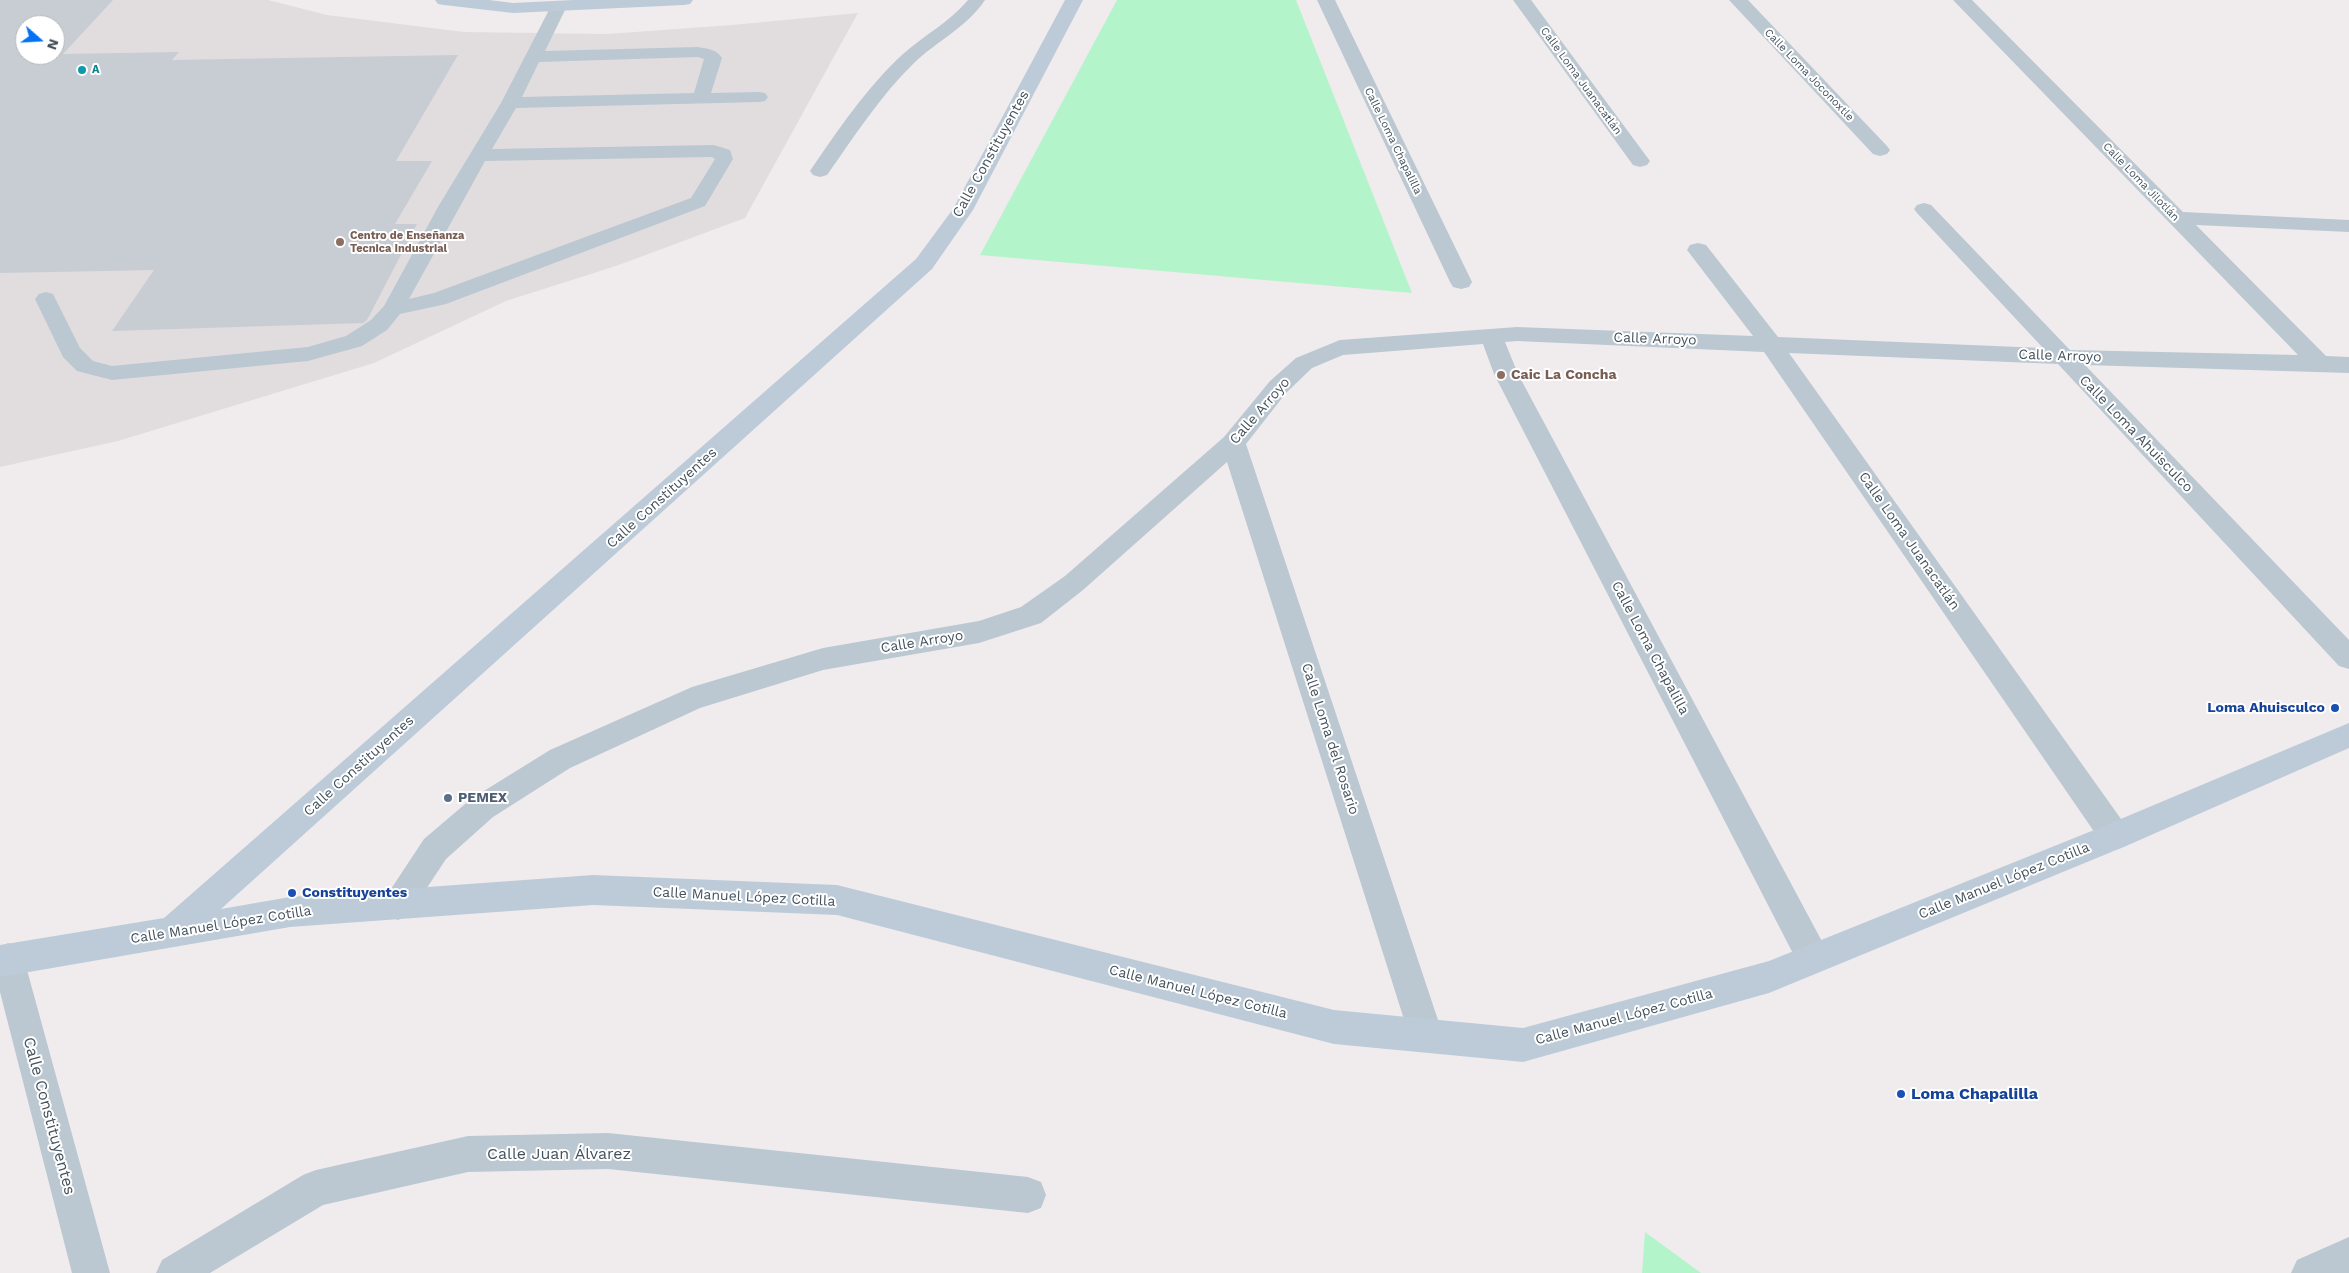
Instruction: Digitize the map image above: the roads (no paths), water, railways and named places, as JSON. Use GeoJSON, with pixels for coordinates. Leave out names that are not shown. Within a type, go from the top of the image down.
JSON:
{"type":"FeatureCollection","features":[{"type":"Feature","properties":{"kind":"street"},"geometry":{"type":"LineString","coordinates":[[444,0],[513,8],[684,0]]}},
{"type":"Feature","properties":{"kind":"street","name":"Calle Constituyentes"},"geometry":{"type":"LineString","coordinates":[[172,932],[924,264],[963,210],[1074,0]]}},
{"type":"Feature","properties":{"kind":"street","name":"Calle Loma Chapalilla"},"geometry":{"type":"LineString","coordinates":[[1326,0],[1461,282]]}},
{"type":"Feature","properties":{"kind":"street","name":"Calle Loma Juanacatlán"},"geometry":{"type":"LineString","coordinates":[[1522,0],[1640,161]]}},
{"type":"Feature","properties":{"kind":"street","name":"Calle Loma Joconoxtle"},"geometry":{"type":"LineString","coordinates":[[1738,0],[1880,150]]}},
{"type":"Feature","properties":{"kind":"street","name":"Calle Loma Jilotlán"},"geometry":{"type":"LineString","coordinates":[[1962,0],[2320,363]]}},
{"type":"Feature","properties":{"kind":"street","name":"Calle Loma Ahuisculco"},"geometry":{"type":"LineString","coordinates":[[1924,209],[2349,658]]}},
{"type":"Feature","properties":{"kind":"street"},"geometry":{"type":"LineString","coordinates":[[2176,218],[2349,226]]}},
{"type":"Feature","properties":{"kind":"street","name":"Calle Loma Juanacatlán"},"geometry":{"type":"LineString","coordinates":[[1698,250],[1770,343],[2115,836]]}},
{"type":"Feature","properties":{"kind":"street","name":"Calle Arroyo"},"geometry":{"type":"LineString","coordinates":[[398,905],[435,850],[482,808],[560,759],[692,699],[823,659],[979,632],[1031,616],[1074,583],[1233,443],[1278,387],[1297,369],[1304,363],[1340,348],[1517,334],[1770,343],[2063,357],[2349,365]]}},
{"type":"Feature","properties":{"kind":"street","name":"Calle Loma Chapalilla"},"geometry":{"type":"LineString","coordinates":[[1491,336],[1506,374],[1812,958]]}},
{"type":"Feature","properties":{"kind":"street","name":"Calle Loma del Rosario"},"geometry":{"type":"LineString","coordinates":[[1233,443],[1426,1035]]}},
{"type":"Feature","properties":{"kind":"street","name":"Calle Manuel López Cotilla"},"geometry":{"type":"LineString","coordinates":[[4,960],[290,912],[593,890],[837,900],[1334,1027],[1523,1045],[1769,977],[2115,836],[2349,736]]}},
{"type":"Feature","properties":{"kind":"street","name":"Calle Constituyentes"},"geometry":{"type":"LineString","coordinates":[[4,960],[91,1273]]}},
{"type":"Feature","properties":{"kind":"street","name":"Calle Juan Álvarez"},"geometry":{"type":"LineString","coordinates":[[175,1273],[316,1188],[468,1154],[608,1151],[1028,1195]]}},
{"type":"Feature","properties":{"kind":"lane"},"geometry":{"type":"LineString","coordinates":[[820,171],[889,78],[910,57],[966,15],[977,0]]}},
{"type":"Feature","properties":{"kind":"lane"},"geometry":{"type":"LineString","coordinates":[[46,299],[70,352],[84,366],[112,373],[308,354],[354,341],[379,325],[393,309],[478,155],[510,103],[559,6]]}},
{"type":"Feature","properties":{"kind":"lane"},"geometry":{"type":"LineString","coordinates":[[534,57],[698,52],[708,54],[713,58],[701,98]]}},
{"type":"Feature","properties":{"kind":"lane"},"geometry":{"type":"LineString","coordinates":[[510,103],[760,97]]}},
{"type":"Feature","properties":{"kind":"lane"},"geometry":{"type":"LineString","coordinates":[[393,309],[439,299],[698,202],[724,159],[722,154],[714,151],[478,155]]}},
{"type":"Feature","properties":{"kind":"place","name":"A"},"geometry":{"type":"Point","coordinates":[82,70]}},
{"type":"Feature","properties":{"kind":"place","name":"Centro de Enseñanza Tecnica Industrial"},"geometry":{"type":"Point","coordinates":[340,242]}},
{"type":"Feature","properties":{"kind":"place","name":"Caic La Concha"},"geometry":{"type":"Point","coordinates":[1501,375]}},
{"type":"Feature","properties":{"kind":"place","name":"Loma Ahuisculco"},"geometry":{"type":"Point","coordinates":[2335,708]}},
{"type":"Feature","properties":{"kind":"place","name":"PEMEX"},"geometry":{"type":"Point","coordinates":[448,798]}},
{"type":"Feature","properties":{"kind":"place","name":"Constituyentes"},"geometry":{"type":"Point","coordinates":[292,893]}},
{"type":"Feature","properties":{"kind":"place","name":"Loma Chapalilla"},"geometry":{"type":"Point","coordinates":[1901,1094]}}]}
